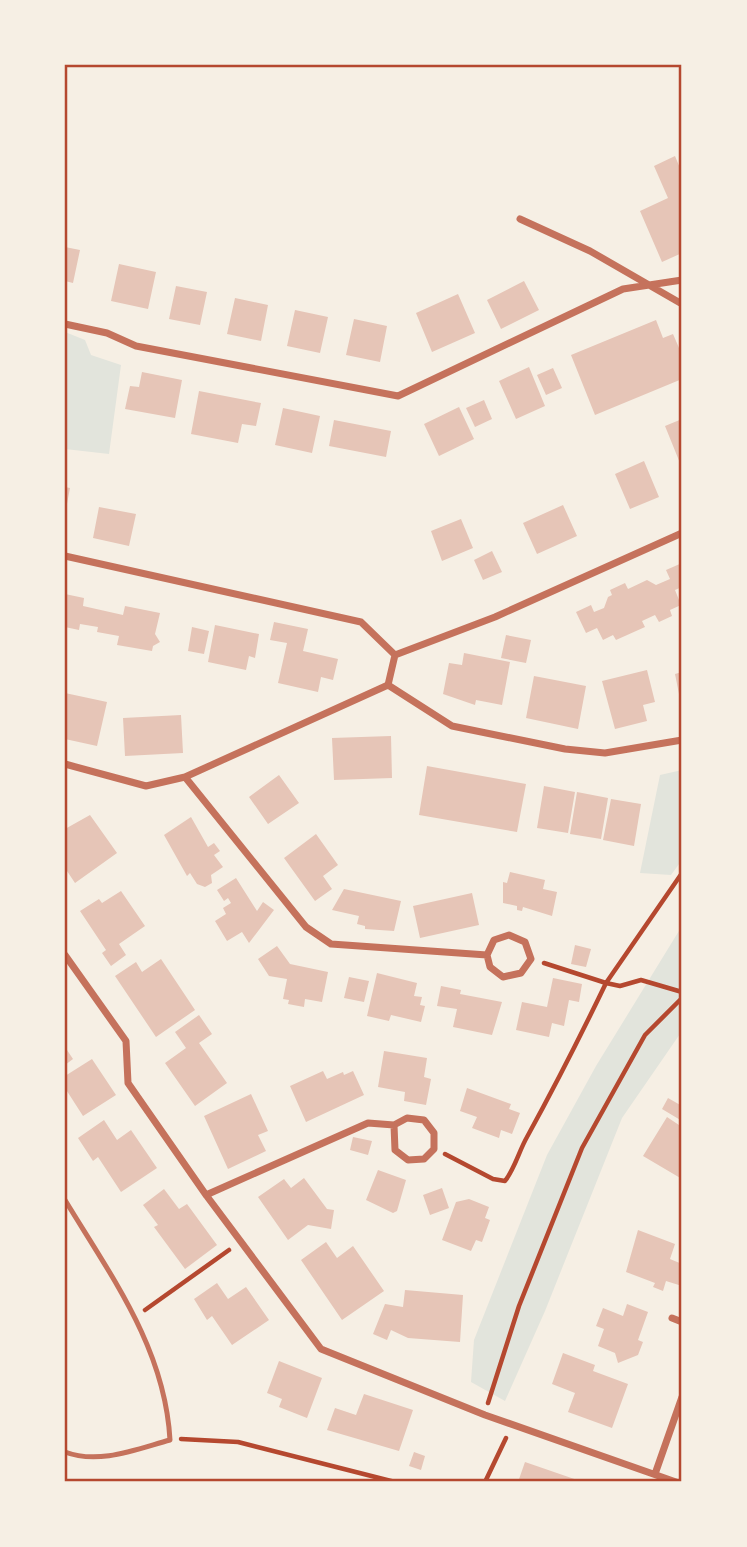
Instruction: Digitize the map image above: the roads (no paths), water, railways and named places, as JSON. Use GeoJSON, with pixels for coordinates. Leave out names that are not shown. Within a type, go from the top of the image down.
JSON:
{"type":"FeatureCollection","features":[{"type":"Feature","properties":{"kind":"street"},"geometry":{"type":"LineString","coordinates":[[520,219],[590,251],[682,304]]}},
{"type":"Feature","properties":{"kind":"street"},"geometry":{"type":"LineString","coordinates":[[65,324],[107,333],[136,346],[398,396],[623,289],[682,280]]}},
{"type":"Feature","properties":{"kind":"street"},"geometry":{"type":"LineString","coordinates":[[395,656],[495,617],[682,533]]}},
{"type":"Feature","properties":{"kind":"street"},"geometry":{"type":"LineString","coordinates":[[65,556],[361,622],[395,656]]}},
{"type":"Feature","properties":{"kind":"street"},"geometry":{"type":"LineString","coordinates":[[388,685],[395,656]]}},
{"type":"Feature","properties":{"kind":"street"},"geometry":{"type":"LineString","coordinates":[[388,685],[452,726],[565,749],[606,753],[682,740]]}},
{"type":"Feature","properties":{"kind":"street"},"geometry":{"type":"LineString","coordinates":[[65,764],[146,786],[185,777],[388,685]]}},
{"type":"Feature","properties":{"kind":"street"},"geometry":{"type":"LineString","coordinates":[[185,777],[306,927],[331,944],[487,955]]}},
{"type":"Feature","properties":{"kind":"street"},"geometry":{"type":"LineString","coordinates":[[509,935],[524,942],[531,959],[521,973],[503,977],[490,967],[487,955],[494,940],[509,935]]}},
{"type":"Feature","properties":{"kind":"street"},"geometry":{"type":"LineString","coordinates":[[65,954],[126,1041],[128,1083],[206,1195],[321,1349],[485,1415],[676,1482]]}},
{"type":"Feature","properties":{"kind":"street"},"geometry":{"type":"LineString","coordinates":[[206,1195],[368,1123],[394,1125],[407,1118],[424,1120],[434,1133],[434,1149],[424,1159],[408,1160],[395,1150],[394,1125]]}},
{"type":"Feature","properties":{"kind":"street"},"geometry":{"type":"LineString","coordinates":[[672,1318],[682,1322]]}},
{"type":"Feature","properties":{"kind":"street"},"geometry":{"type":"LineString","coordinates":[[655,1474],[682,1397]]}},
{"type":"Feature","properties":{"kind":"lane"},"geometry":{"type":"LineString","coordinates":[[65,1200],[134,1315],[157,1366],[168,1405],[170,1440],[113,1456],[75,1456],[65,1452]]}}]}
